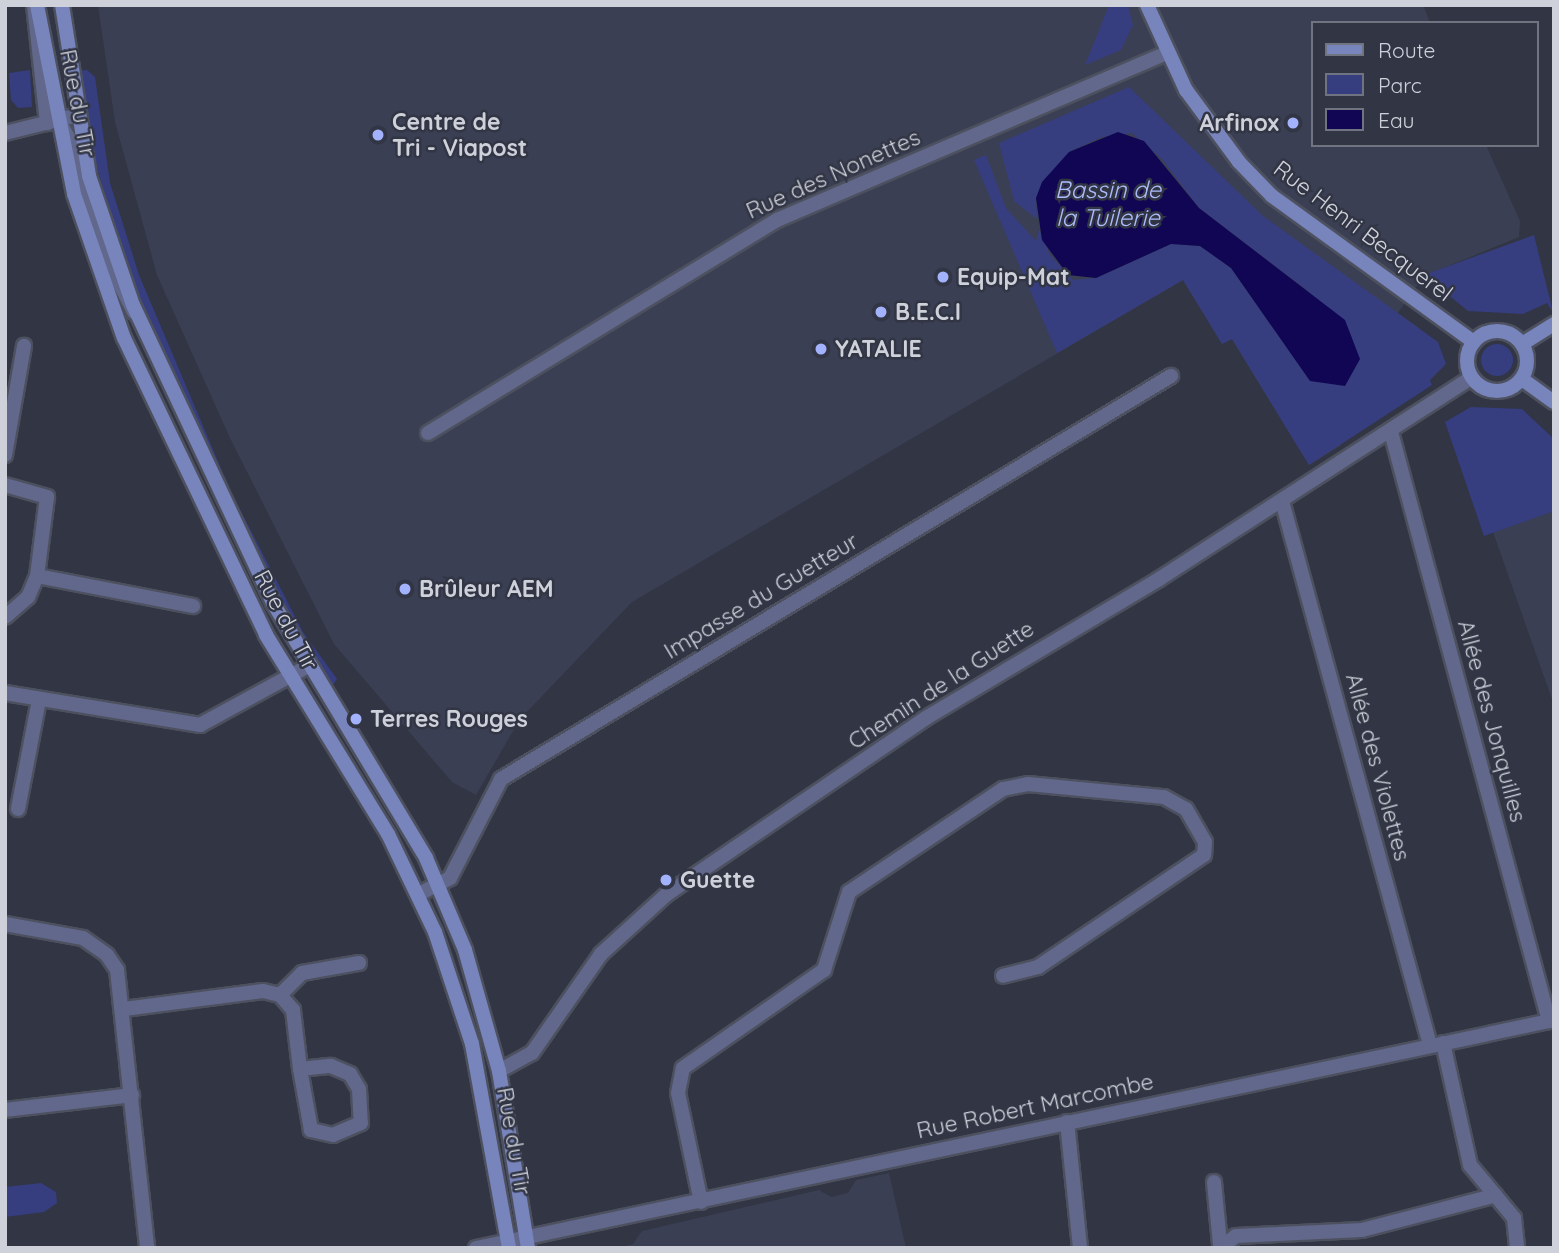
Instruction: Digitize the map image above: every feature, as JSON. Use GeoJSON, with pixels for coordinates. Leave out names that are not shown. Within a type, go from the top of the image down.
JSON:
{"type":"FeatureCollection","features":[{"type":"Feature","properties":{"kind":"main road","name":"Rue du Tir"},"geometry":{"type":"LineString","coordinates":[[36,5],[52,121],[102,286],[290,677],[419,894],[462,1007],[479,1076],[509,1245]]}},
{"type":"Feature","properties":{"kind":"main road","name":"Rue du Tir"},"geometry":{"type":"LineString","coordinates":[[62,5],[78,115],[105,233],[142,323],[308,666],[439,884],[480,994],[499,1071],[527,1244]]}},
{"type":"Feature","properties":{"kind":"main road","name":"Rue Henri Becquerel"},"geometry":{"type":"LineString","coordinates":[[1147,5],[1166,53],[1207,124],[1272,196],[1474,342]]}},
{"type":"Feature","properties":{"kind":"main road"},"geometry":{"type":"LineString","coordinates":[[1522,344],[1554,324]]}},
{"type":"Feature","properties":{"kind":"main road"},"geometry":{"type":"LineString","coordinates":[[1498,331],[1522,344],[1527,362],[1522,379],[1496,392],[1471,377],[1467,360],[1474,342],[1498,331]]}},
{"type":"Feature","properties":{"kind":"main road"},"geometry":{"type":"LineString","coordinates":[[1522,379],[1554,402]]}},
{"type":"Feature","properties":{"kind":"main road","name":"Chemin de la Guette"},"geometry":{"type":"LineString","coordinates":[[479,1076],[499,1071]]}},
{"type":"Feature","properties":{"kind":"street"},"geometry":{"type":"LineString","coordinates":[[36,5],[38,65],[52,121],[77,152],[105,255],[142,323]]}},
{"type":"Feature","properties":{"kind":"street","name":"Rue des Nonettes"},"geometry":{"type":"LineString","coordinates":[[428,433],[777,220],[1166,53]]}},
{"type":"Feature","properties":{"kind":"street"},"geometry":{"type":"LineString","coordinates":[[5,133],[78,115]]}},
{"type":"Feature","properties":{"kind":"street"},"geometry":{"type":"LineString","coordinates":[[5,455],[24,346]]}},
{"type":"Feature","properties":{"kind":"street","name":"Impasse du Guetteur"},"geometry":{"type":"LineString","coordinates":[[419,894],[450,878],[501,779],[1171,376]]}},
{"type":"Feature","properties":{"kind":"street","name":"Chemin de la Guette"},"geometry":{"type":"LineString","coordinates":[[499,1071],[532,1053],[601,954],[667,894],[926,718],[1282,501],[1391,432],[1471,377]]}},
{"type":"Feature","properties":{"kind":"street","name":"Allée des Jonquilles"},"geometry":{"type":"LineString","coordinates":[[1391,432],[1552,1020]]}},
{"type":"Feature","properties":{"kind":"street"},"geometry":{"type":"LineString","coordinates":[[5,485],[47,497],[37,576],[28,597],[5,617]]}},
{"type":"Feature","properties":{"kind":"street","name":"Allée des Violettes"},"geometry":{"type":"LineString","coordinates":[[1282,501],[1470,1165],[1514,1218],[1517,1248]]}},
{"type":"Feature","properties":{"kind":"street"},"geometry":{"type":"LineString","coordinates":[[37,576],[193,606]]}},
{"type":"Feature","properties":{"kind":"street"},"geometry":{"type":"LineString","coordinates":[[5,693],[200,725],[308,666]]}},
{"type":"Feature","properties":{"kind":"street"},"geometry":{"type":"LineString","coordinates":[[18,809],[39,700]]}},
{"type":"Feature","properties":{"kind":"street"},"geometry":{"type":"LineString","coordinates":[[701,1202],[678,1093],[683,1068],[824,970],[849,892],[1003,789],[1028,784],[1164,797],[1186,809],[1205,842],[1204,855],[1038,967],[1003,976]]}},
{"type":"Feature","properties":{"kind":"street"},"geometry":{"type":"LineString","coordinates":[[5,925],[95,944],[117,970],[124,1009],[147,1248]]}},
{"type":"Feature","properties":{"kind":"street"},"geometry":{"type":"LineString","coordinates":[[280,995],[302,973],[359,963]]}},
{"type":"Feature","properties":{"kind":"street"},"geometry":{"type":"LineString","coordinates":[[124,1009],[263,991],[280,995],[292,1010],[300,1069],[311,1130],[333,1135],[361,1122],[359,1089],[351,1074],[331,1066],[300,1069]]}},
{"type":"Feature","properties":{"kind":"street","name":"Rue Robert Marcombe"},"geometry":{"type":"LineString","coordinates":[[476,1248],[527,1244],[701,1202],[1067,1122],[1552,1020]]}},
{"type":"Feature","properties":{"kind":"street"},"geometry":{"type":"LineString","coordinates":[[5,1110],[132,1095]]}},
{"type":"Feature","properties":{"kind":"street"},"geometry":{"type":"LineString","coordinates":[[1067,1122],[1080,1248]]}},
{"type":"Feature","properties":{"kind":"street"},"geometry":{"type":"LineString","coordinates":[[1214,1182],[1220,1246],[1272,1233],[1362,1230],[1496,1195]]}},
{"type":"Feature","properties":{"kind":"shaded area"},"geometry":{"type":"Polygon","coordinates":[[[98,5],[1423,5],[1429,21],[1310,21],[1310,147],[1487,147],[1520,221],[1519,237],[1424,276],[1398,313],[1419,328],[1340,446],[1309,465],[1232,339],[1222,344],[1183,280],[632,602],[520,719],[476,795],[452,782],[334,644],[230,438],[157,275],[115,122],[98,5]]]}},
{"type":"Feature","properties":{"kind":"shaded area"},"geometry":{"type":"Polygon","coordinates":[[[1554,511],[1554,705],[1493,532],[1554,511]]]}},
{"type":"Feature","properties":{"kind":"shaded area"},"geometry":{"type":"Polygon","coordinates":[[[889,1173],[906,1248],[617,1248],[633,1244],[642,1231],[819,1190],[831,1197],[848,1193],[856,1180],[889,1173]]]}},
{"type":"Feature","properties":{"kind":"green space"},"geometry":{"type":"Polygon","coordinates":[[[1109,5],[1128,5],[1133,25],[1121,50],[1085,65],[1109,5]]]}},
{"type":"Feature","properties":{"kind":"green space"},"geometry":{"type":"Polygon","coordinates":[[[30,70],[32,107],[18,108],[11,100],[9,73],[30,70]]]}},
{"type":"Feature","properties":{"kind":"green space"},"geometry":{"type":"Polygon","coordinates":[[[87,70],[95,77],[110,183],[139,275],[231,492],[303,632],[337,679],[331,688],[281,606],[141,308],[90,146],[77,71],[87,70]]]}},
{"type":"Feature","properties":{"kind":"green space"},"geometry":{"type":"Polygon","coordinates":[[[1129,87],[1263,216],[1438,342],[1446,364],[1430,380],[1432,385],[1309,465],[1232,339],[1222,344],[1183,280],[1057,353],[974,160],[986,155],[1006,208],[1036,241],[1039,229],[1050,255],[1073,280],[1096,278],[1171,244],[1200,246],[1231,268],[1310,381],[1309,292],[1199,208],[1162,159],[1132,133],[1102,137],[1069,152],[1036,198],[1037,219],[1014,201],[999,143],[1129,87]]]}},
{"type":"Feature","properties":{"kind":"green space"},"geometry":{"type":"Polygon","coordinates":[[[1534,235],[1553,312],[1547,303],[1523,314],[1468,311],[1424,275],[1534,235]]]}},
{"type":"Feature","properties":{"kind":"green space"},"geometry":{"type":"Polygon","coordinates":[[[1497,344],[1508,349],[1513,360],[1508,371],[1497,376],[1486,371],[1481,360],[1486,349],[1497,344]]]}},
{"type":"Feature","properties":{"kind":"green space"},"geometry":{"type":"Polygon","coordinates":[[[1471,407],[1522,409],[1554,439],[1554,511],[1484,536],[1445,422],[1471,407]]]}},
{"type":"Feature","properties":{"kind":"green space"},"geometry":{"type":"Polygon","coordinates":[[[41,1183],[56,1192],[57,1203],[44,1212],[5,1217],[5,1187],[41,1183]]]}},
{"type":"Feature","properties":{"kind":"water","name":"Bassin de la Tuilerie"},"geometry":{"type":"Polygon","coordinates":[[[1118,132],[1144,141],[1199,208],[1345,320],[1360,359],[1345,386],[1310,381],[1231,268],[1200,246],[1171,244],[1096,278],[1068,275],[1042,240],[1036,198],[1042,182],[1069,152],[1118,132]]]}},
{"type":"Feature","properties":{"kind":"place","name":"Arfinox"},"geometry":{"type":"Point","coordinates":[1293,123]}},
{"type":"Feature","properties":{"kind":"place","name":"Centre de Tri - Viapost"},"geometry":{"type":"Point","coordinates":[378,135]}},
{"type":"Feature","properties":{"kind":"place","name":"Equip-Mat"},"geometry":{"type":"Point","coordinates":[943,277]}},
{"type":"Feature","properties":{"kind":"place","name":"B.E.C.I"},"geometry":{"type":"Point","coordinates":[881,312]}},
{"type":"Feature","properties":{"kind":"place","name":"YATALIE"},"geometry":{"type":"Point","coordinates":[821,349]}},
{"type":"Feature","properties":{"kind":"place","name":"Brûleur AEM"},"geometry":{"type":"Point","coordinates":[405,589]}},
{"type":"Feature","properties":{"kind":"place","name":"Terres Rouges"},"geometry":{"type":"Point","coordinates":[356,719]}},
{"type":"Feature","properties":{"kind":"place","name":"Guette"},"geometry":{"type":"Point","coordinates":[666,880]}}]}
